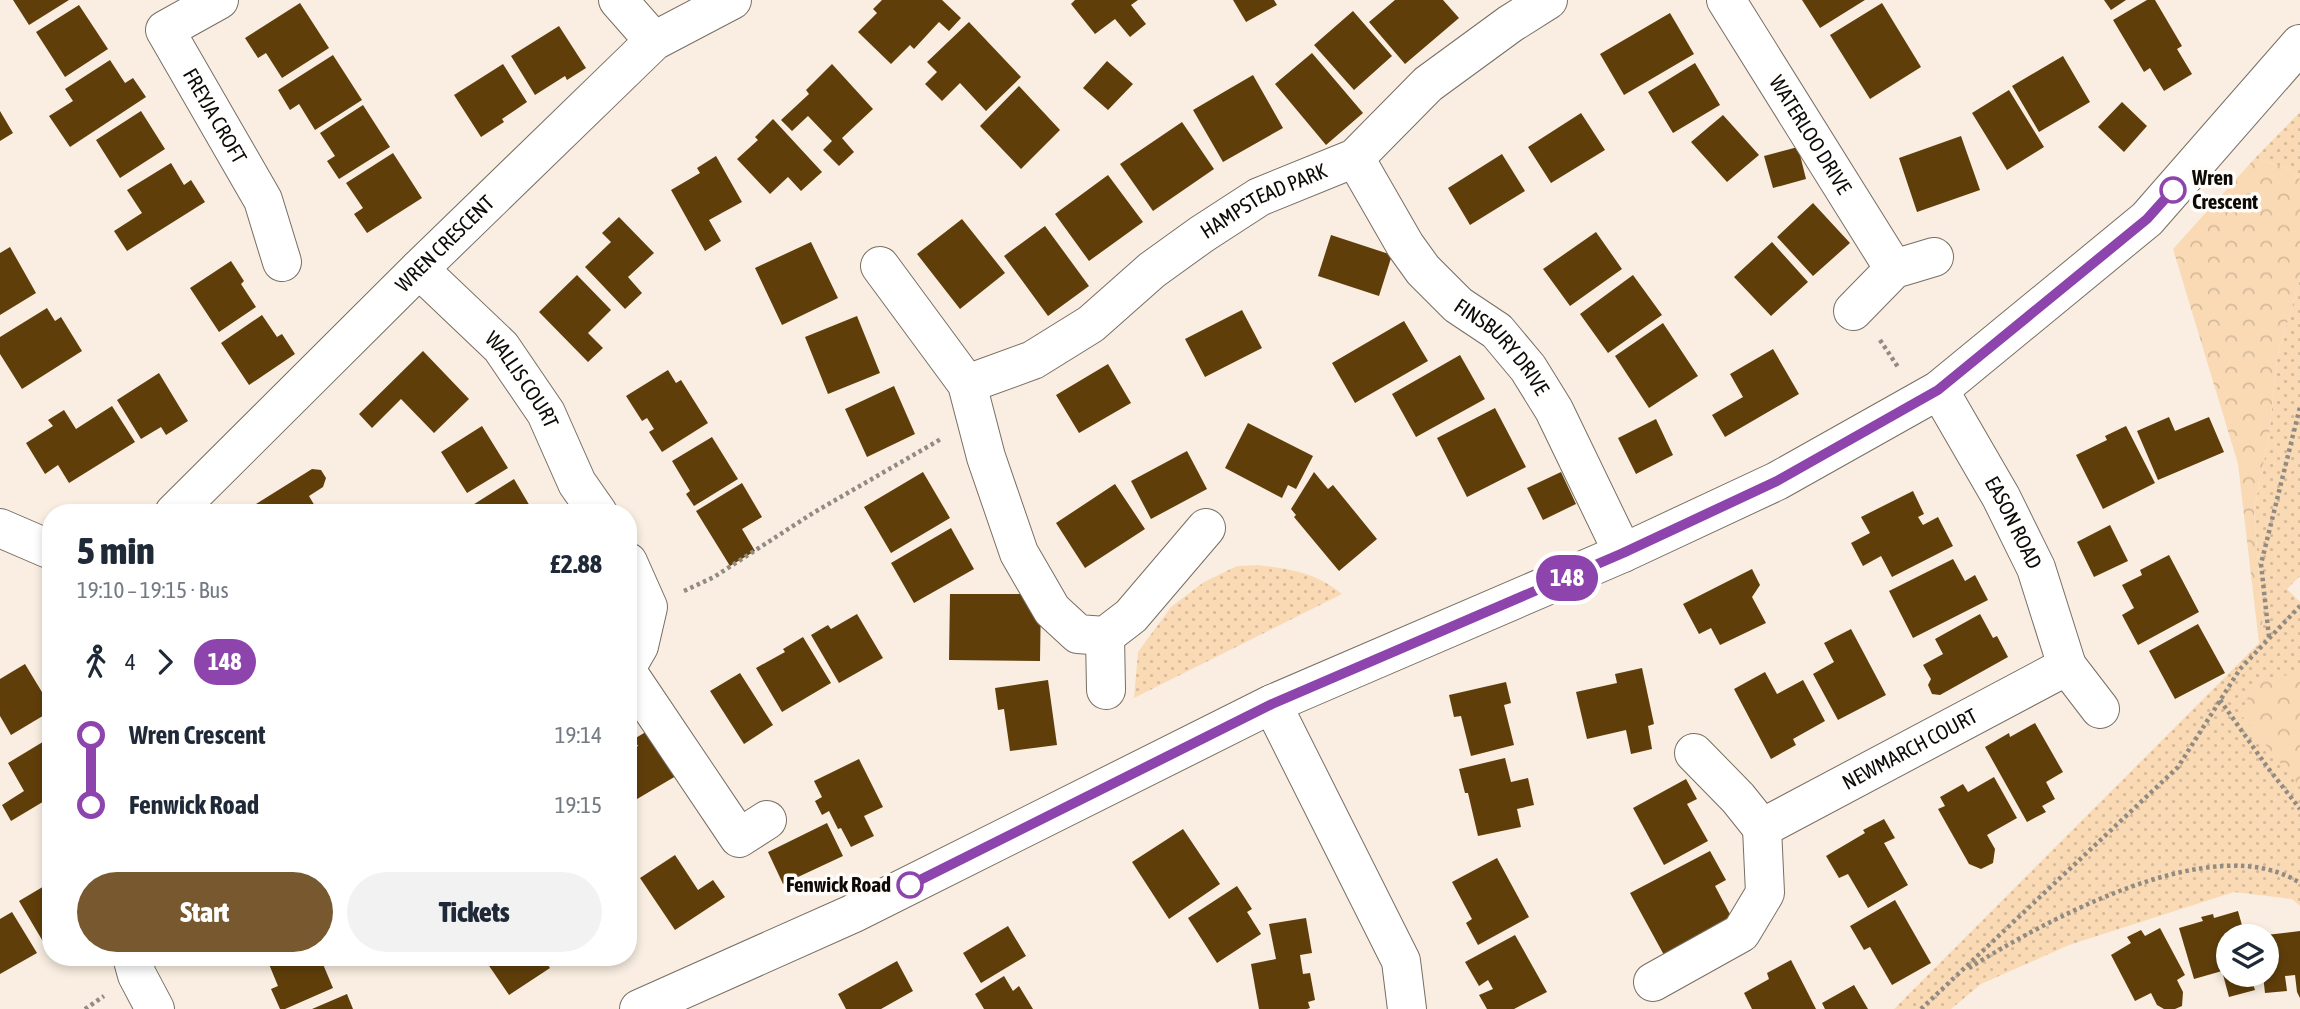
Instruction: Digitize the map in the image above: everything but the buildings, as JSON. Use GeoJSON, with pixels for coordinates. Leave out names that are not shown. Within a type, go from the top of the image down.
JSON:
{"type":"FeatureCollection","features":[{"type":"Feature","properties":{"kind":"street","name":"FREYJA CROFT"},"geometry":{"type":"LineString","coordinates":[[219,0],[165,30],[263,200],[282,262]]}},
{"type":"Feature","properties":{"kind":"street"},"geometry":{"type":"LineString","coordinates":[[618,0],[654,41]]}},
{"type":"Feature","properties":{"kind":"street","name":"WREN CRESCENT"},"geometry":{"type":"LineString","coordinates":[[183,504],[419,269],[654,41],[732,0]]}},
{"type":"Feature","properties":{"kind":"street","name":"HAMPSTEAD PARK"},"geometry":{"type":"LineString","coordinates":[[967,384],[1033,360],[1091,324],[1152,270],[1259,197],[1355,158],[1428,84],[1510,24],[1548,0]]}},
{"type":"Feature","properties":{"kind":"street","name":"WATERLOO DRIVE"},"geometry":{"type":"LineString","coordinates":[[1726,0],[1894,269]]}},
{"type":"Feature","properties":{"kind":"street"},"geometry":{"type":"LineString","coordinates":[[639,1009],[852,914],[1272,704],[1623,553],[1777,481],[1928,396],[2147,219],[2300,44]]}},
{"type":"Feature","properties":{"kind":"street","name":"FINSBURY DRIVE"},"geometry":{"type":"LineString","coordinates":[[1355,158],[1405,246],[1423,270],[1458,304],[1497,331],[1528,368],[1554,410],[1623,553]]}},
{"type":"Feature","properties":{"kind":"street"},"geometry":{"type":"LineString","coordinates":[[1853,311],[1894,269],[1934,257]]}},
{"type":"Feature","properties":{"kind":"street"},"geometry":{"type":"LineString","coordinates":[[880,266],[967,384],[986,457],[1019,553],[1052,610],[1078,634],[1105,636],[1131,616],[1206,528]]}},
{"type":"Feature","properties":{"kind":"street","name":"WALLIS COURT"},"geometry":{"type":"LineString","coordinates":[[419,269],[501,347],[546,413],[577,483],[592,504]]}},
{"type":"Feature","properties":{"kind":"street","name":"EASON ROAD"},"geometry":{"type":"LineString","coordinates":[[1928,396],[2001,497],[2036,568],[2067,666]]}},
{"type":"Feature","properties":{"kind":"street"},"geometry":{"type":"LineString","coordinates":[[0,528],[42,546]]}},
{"type":"Feature","properties":{"kind":"street"},"geometry":{"type":"LineString","coordinates":[[637,582],[648,607],[637,649]]}},
{"type":"Feature","properties":{"kind":"street"},"geometry":{"type":"LineString","coordinates":[[1105,636],[1106,690]]}},
{"type":"Feature","properties":{"kind":"street"},"geometry":{"type":"LineString","coordinates":[[2067,666],[2100,709]]}},
{"type":"Feature","properties":{"kind":"street","name":"NEWMARCH COURT"},"geometry":{"type":"LineString","coordinates":[[1762,828],[2067,666]]}},
{"type":"Feature","properties":{"kind":"street"},"geometry":{"type":"LineString","coordinates":[[637,686],[739,838],[767,820]]}},
{"type":"Feature","properties":{"kind":"street"},"geometry":{"type":"LineString","coordinates":[[1272,704],[1401,961],[1407,1009]]}},
{"type":"Feature","properties":{"kind":"street"},"geometry":{"type":"LineString","coordinates":[[1653,982],[1741,933],[1765,893],[1762,828],[1738,798],[1694,753]]}},
{"type":"Feature","properties":{"kind":"street"},"geometry":{"type":"LineString","coordinates":[[134,966],[136,975],[155,1009]]}},
{"type":"Feature","properties":{"kind":"path"},"geometry":{"type":"LineString","coordinates":[[1853,311],[1928,396]]}},
{"type":"Feature","properties":{"kind":"path"},"geometry":{"type":"LineString","coordinates":[[648,607],[713,577],[813,513],[960,428],[967,384]]}},
{"type":"Feature","properties":{"kind":"path"},"geometry":{"type":"LineString","coordinates":[[2269,638],[2262,564],[2300,407]]}},
{"type":"Feature","properties":{"kind":"path"},"geometry":{"type":"LineString","coordinates":[[1921,1009],[2178,767],[2240,669],[2300,606]]}},
{"type":"Feature","properties":{"kind":"path"},"geometry":{"type":"LineString","coordinates":[[2220,700],[2267,768],[2300,809]]}},
{"type":"Feature","properties":{"kind":"path"},"geometry":{"type":"LineString","coordinates":[[1959,974],[2024,934],[2147,881],[2199,869],[2253,865],[2287,875],[2300,883]]}},
{"type":"Feature","properties":{"kind":"green space"},"geometry":{"type":"Polygon","coordinates":[[[2300,112],[2300,179],[2291,170],[2255,158],[2300,112]]]}},
{"type":"Feature","properties":{"kind":"green space"},"geometry":{"type":"Polygon","coordinates":[[[2255,158],[2291,170],[2300,179],[2300,279],[2277,358],[2269,436],[2254,510],[2263,629],[2259,643],[2238,464],[2173,249],[2255,158]]]}},
{"type":"Feature","properties":{"kind":"green space"},"geometry":{"type":"Polygon","coordinates":[[[2300,279],[2300,576],[2287,589],[2300,602],[2300,906],[2292,899],[2234,892],[2069,945],[1981,984],[1951,1009],[1894,1009],[2259,643],[2263,629],[2254,510],[2269,436],[2277,358],[2300,279]]]}},
{"type":"Feature","properties":{"kind":"green space"},"geometry":{"type":"Polygon","coordinates":[[[1258,565],[1292,570],[1313,577],[1342,594],[1134,698],[1138,652],[1171,607],[1204,582],[1237,566],[1258,565]]]}},
{"type":"Feature","properties":{"kind":"green space"},"geometry":{"type":"Polygon","coordinates":[[[2300,673],[2300,787],[2241,715],[2254,681],[2300,673]]]}},
{"type":"Feature","properties":{"kind":"bus line","name":"148"},"geometry":{"type":"LineString","coordinates":[[910,885],[1272,704],[1623,553],[1777,481],[1938,390],[2147,219],[2173,190]]}},
{"type":"Feature","properties":{"kind":"place","name":"Wren Crescent"},"geometry":{"type":"Point","coordinates":[2173,190]}},
{"type":"Feature","properties":{"kind":"place","name":"Fenwick Road"},"geometry":{"type":"Point","coordinates":[910,885]}}]}
